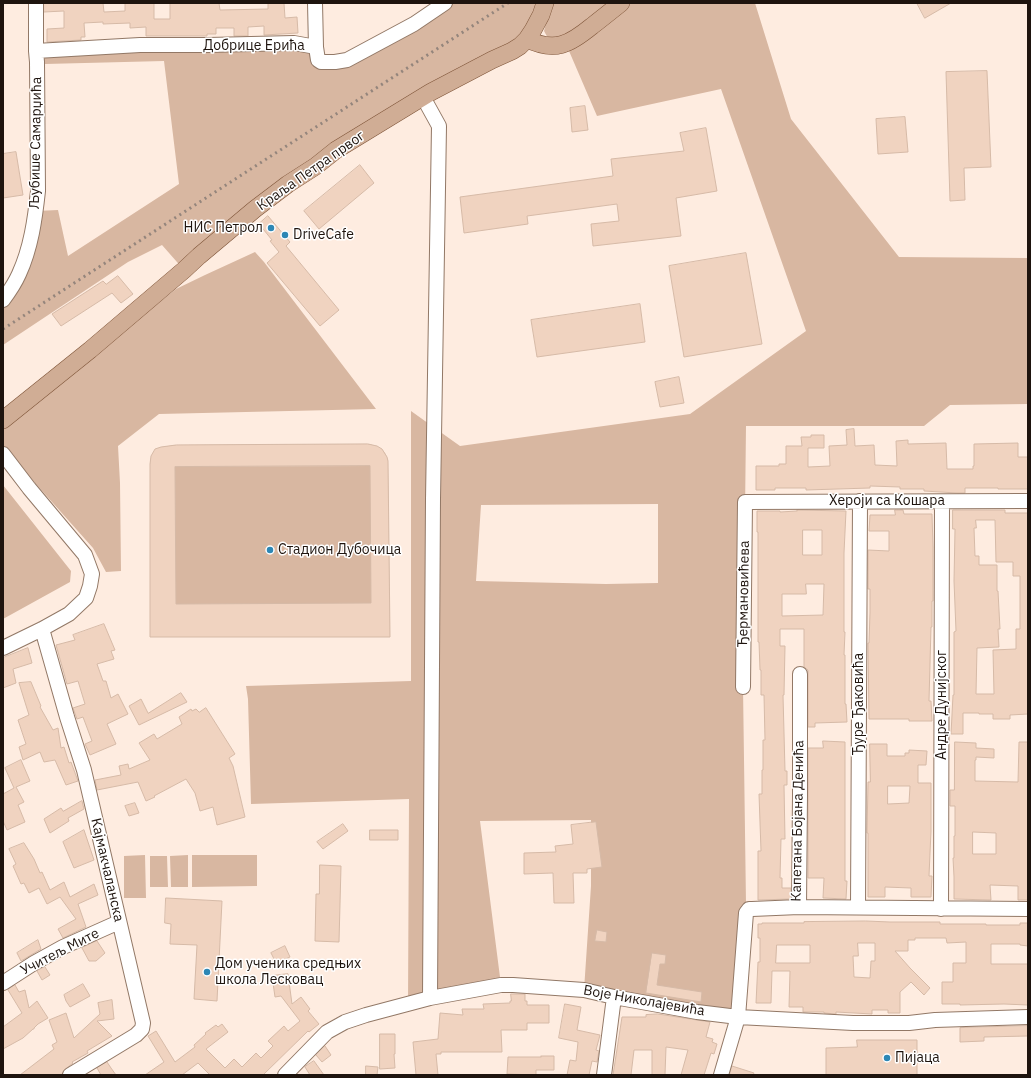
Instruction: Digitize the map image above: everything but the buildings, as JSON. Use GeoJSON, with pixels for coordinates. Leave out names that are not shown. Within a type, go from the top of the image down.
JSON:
{"type":"FeatureCollection","features":[{"type":"Feature","properties":{"kind":"main road","name":"Краља Петра првог"},"geometry":{"type":"LineString","coordinates":[[3,420],[90,350],[199,256],[288,184],[316,166],[336,150],[423,97],[520,46],[527,39],[537,23],[545,3]]}},
{"type":"Feature","properties":{"kind":"main road"},"geometry":{"type":"LineString","coordinates":[[527,39],[543,45],[553,46],[566,44],[576,39],[621,3]]}},
{"type":"Feature","properties":{"kind":"street","name":"Љубише Самарџића"},"geometry":{"type":"LineString","coordinates":[[3,300],[19,275],[25,260],[33,231],[36,211],[38,184],[36,3]]}},
{"type":"Feature","properties":{"kind":"street"},"geometry":{"type":"LineString","coordinates":[[315,3],[316,47]]}},
{"type":"Feature","properties":{"kind":"street","name":"Добрице Ерића"},"geometry":{"type":"LineString","coordinates":[[36,51],[140,45],[294,43],[316,47],[318,60],[321,62],[335,62],[347,60],[414,24],[445,3]]}},
{"type":"Feature","properties":{"kind":"street"},"geometry":{"type":"LineString","coordinates":[[423,97],[439,126],[433,507],[430,998]]}},
{"type":"Feature","properties":{"kind":"street"},"geometry":{"type":"LineString","coordinates":[[3,454],[85,555],[92,574],[86,598],[69,614],[3,648]]}},
{"type":"Feature","properties":{"kind":"street","name":"Ђуре Ђаковића"},"geometry":{"type":"LineString","coordinates":[[858,907],[860,501]]}},
{"type":"Feature","properties":{"kind":"street","name":"Хероји са Кошара"},"geometry":{"type":"LineString","coordinates":[[745,502],[1028,501]]}},
{"type":"Feature","properties":{"kind":"street","name":"Ђермановићева"},"geometry":{"type":"LineString","coordinates":[[743,687],[745,502]]}},
{"type":"Feature","properties":{"kind":"street","name":"Андре Дунијског"},"geometry":{"type":"LineString","coordinates":[[941,909],[942,502]]}},
{"type":"Feature","properties":{"kind":"street","name":"Кајмакчаланска"},"geometry":{"type":"LineString","coordinates":[[42,629],[84,770],[143,1023],[142,1029],[136,1034],[70,1075]]}},
{"type":"Feature","properties":{"kind":"street","name":"Капетана Бојана Денића"},"geometry":{"type":"LineString","coordinates":[[738,1017],[746,912],[752,909],[799,907],[800,674]]}},
{"type":"Feature","properties":{"kind":"street"},"geometry":{"type":"LineString","coordinates":[[799,907],[1028,909]]}},
{"type":"Feature","properties":{"kind":"street","name":"Учитељ Мите"},"geometry":{"type":"LineString","coordinates":[[3,983],[34,963],[63,947],[119,922]]}},
{"type":"Feature","properties":{"kind":"street","name":"Воје Николајевића"},"geometry":{"type":"LineString","coordinates":[[285,1075],[327,1032],[340,1025],[366,1015],[430,998],[501,985],[584,990],[697,1012],[738,1017],[909,1024],[935,1020],[1028,1017]]}},
{"type":"Feature","properties":{"kind":"street"},"geometry":{"type":"LineString","coordinates":[[604,1075],[614,997]]}},
{"type":"Feature","properties":{"kind":"street"},"geometry":{"type":"LineString","coordinates":[[721,1075],[738,1017]]}},
{"type":"Feature","properties":{"kind":"shaded area"},"geometry":{"type":"Polygon","coordinates":[[[445,3],[545,3],[515,43],[444,80],[184,270],[162,245],[128,262],[3,345],[3,300],[36,211],[58,210],[68,256],[179,184],[164,61],[45,64],[37,62],[36,51],[316,47],[318,59],[335,62],[445,3]]]}},
{"type":"Feature","properties":{"kind":"shaded area"},"geometry":{"type":"Polygon","coordinates":[[[551,3],[755,3],[791,119],[899,257],[1028,258],[1028,404],[950,405],[924,426],[746,426],[743,687],[746,904],[738,1017],[584,990],[591,886],[591,820],[480,821],[501,985],[408,1005],[409,799],[251,804],[248,699],[246,686],[411,681],[411,411],[460,446],[690,414],[806,331],[721,89],[597,116],[566,44],[549,40],[544,31],[551,3]],[[658,504],[481,505],[476,581],[606,584],[658,583],[658,504]]]}},
{"type":"Feature","properties":{"kind":"shaded area"},"geometry":{"type":"Polygon","coordinates":[[[255,252],[376,409],[159,414],[118,446],[121,571],[106,572],[93,548],[3,447],[3,427],[176,289],[255,252]]]}},
{"type":"Feature","properties":{"kind":"shaded area","name":"Стадион Дубочица"},"geometry":{"type":"Polygon","coordinates":[[[368,444],[384,451],[388,461],[390,637],[150,637],[150,464],[153,454],[158,448],[176,445],[368,444]]]}},
{"type":"Feature","properties":{"kind":"shaded area"},"geometry":{"type":"Polygon","coordinates":[[[3,485],[71,571],[70,582],[3,619],[3,485]]]}},
{"type":"Feature","properties":{"kind":"shaded area"},"geometry":{"type":"Polygon","coordinates":[[[145,855],[146,898],[124,898],[124,856],[145,855]]]}},
{"type":"Feature","properties":{"kind":"shaded area"},"geometry":{"type":"Polygon","coordinates":[[[188,855],[188,887],[171,887],[170,856],[188,855]]]}},
{"type":"Feature","properties":{"kind":"shaded area"},"geometry":{"type":"Polygon","coordinates":[[[192,855],[257,855],[257,886],[192,887],[192,855]]]}},
{"type":"Feature","properties":{"kind":"shaded area"},"geometry":{"type":"Polygon","coordinates":[[[150,856],[167,856],[168,887],[150,887],[150,856]]]}},
{"type":"Feature","properties":{"kind":"railway"},"geometry":{"type":"LineString","coordinates":[[3,329],[508,3]]}},
{"type":"Feature","properties":{"kind":"place","name":"НИС Петрол"},"geometry":{"type":"Point","coordinates":[271,228]}},
{"type":"Feature","properties":{"kind":"place","name":"DriveCafe"},"geometry":{"type":"Point","coordinates":[285,235]}},
{"type":"Feature","properties":{"kind":"place","name":"Стадион Дубочица"},"geometry":{"type":"Point","coordinates":[270,550]}},
{"type":"Feature","properties":{"kind":"place","name":"Дом ученика средњих школа Лесковац"},"geometry":{"type":"Point","coordinates":[207,972]}},
{"type":"Feature","properties":{"kind":"place","name":"Пијаца"},"geometry":{"type":"Point","coordinates":[887,1058]}}]}
